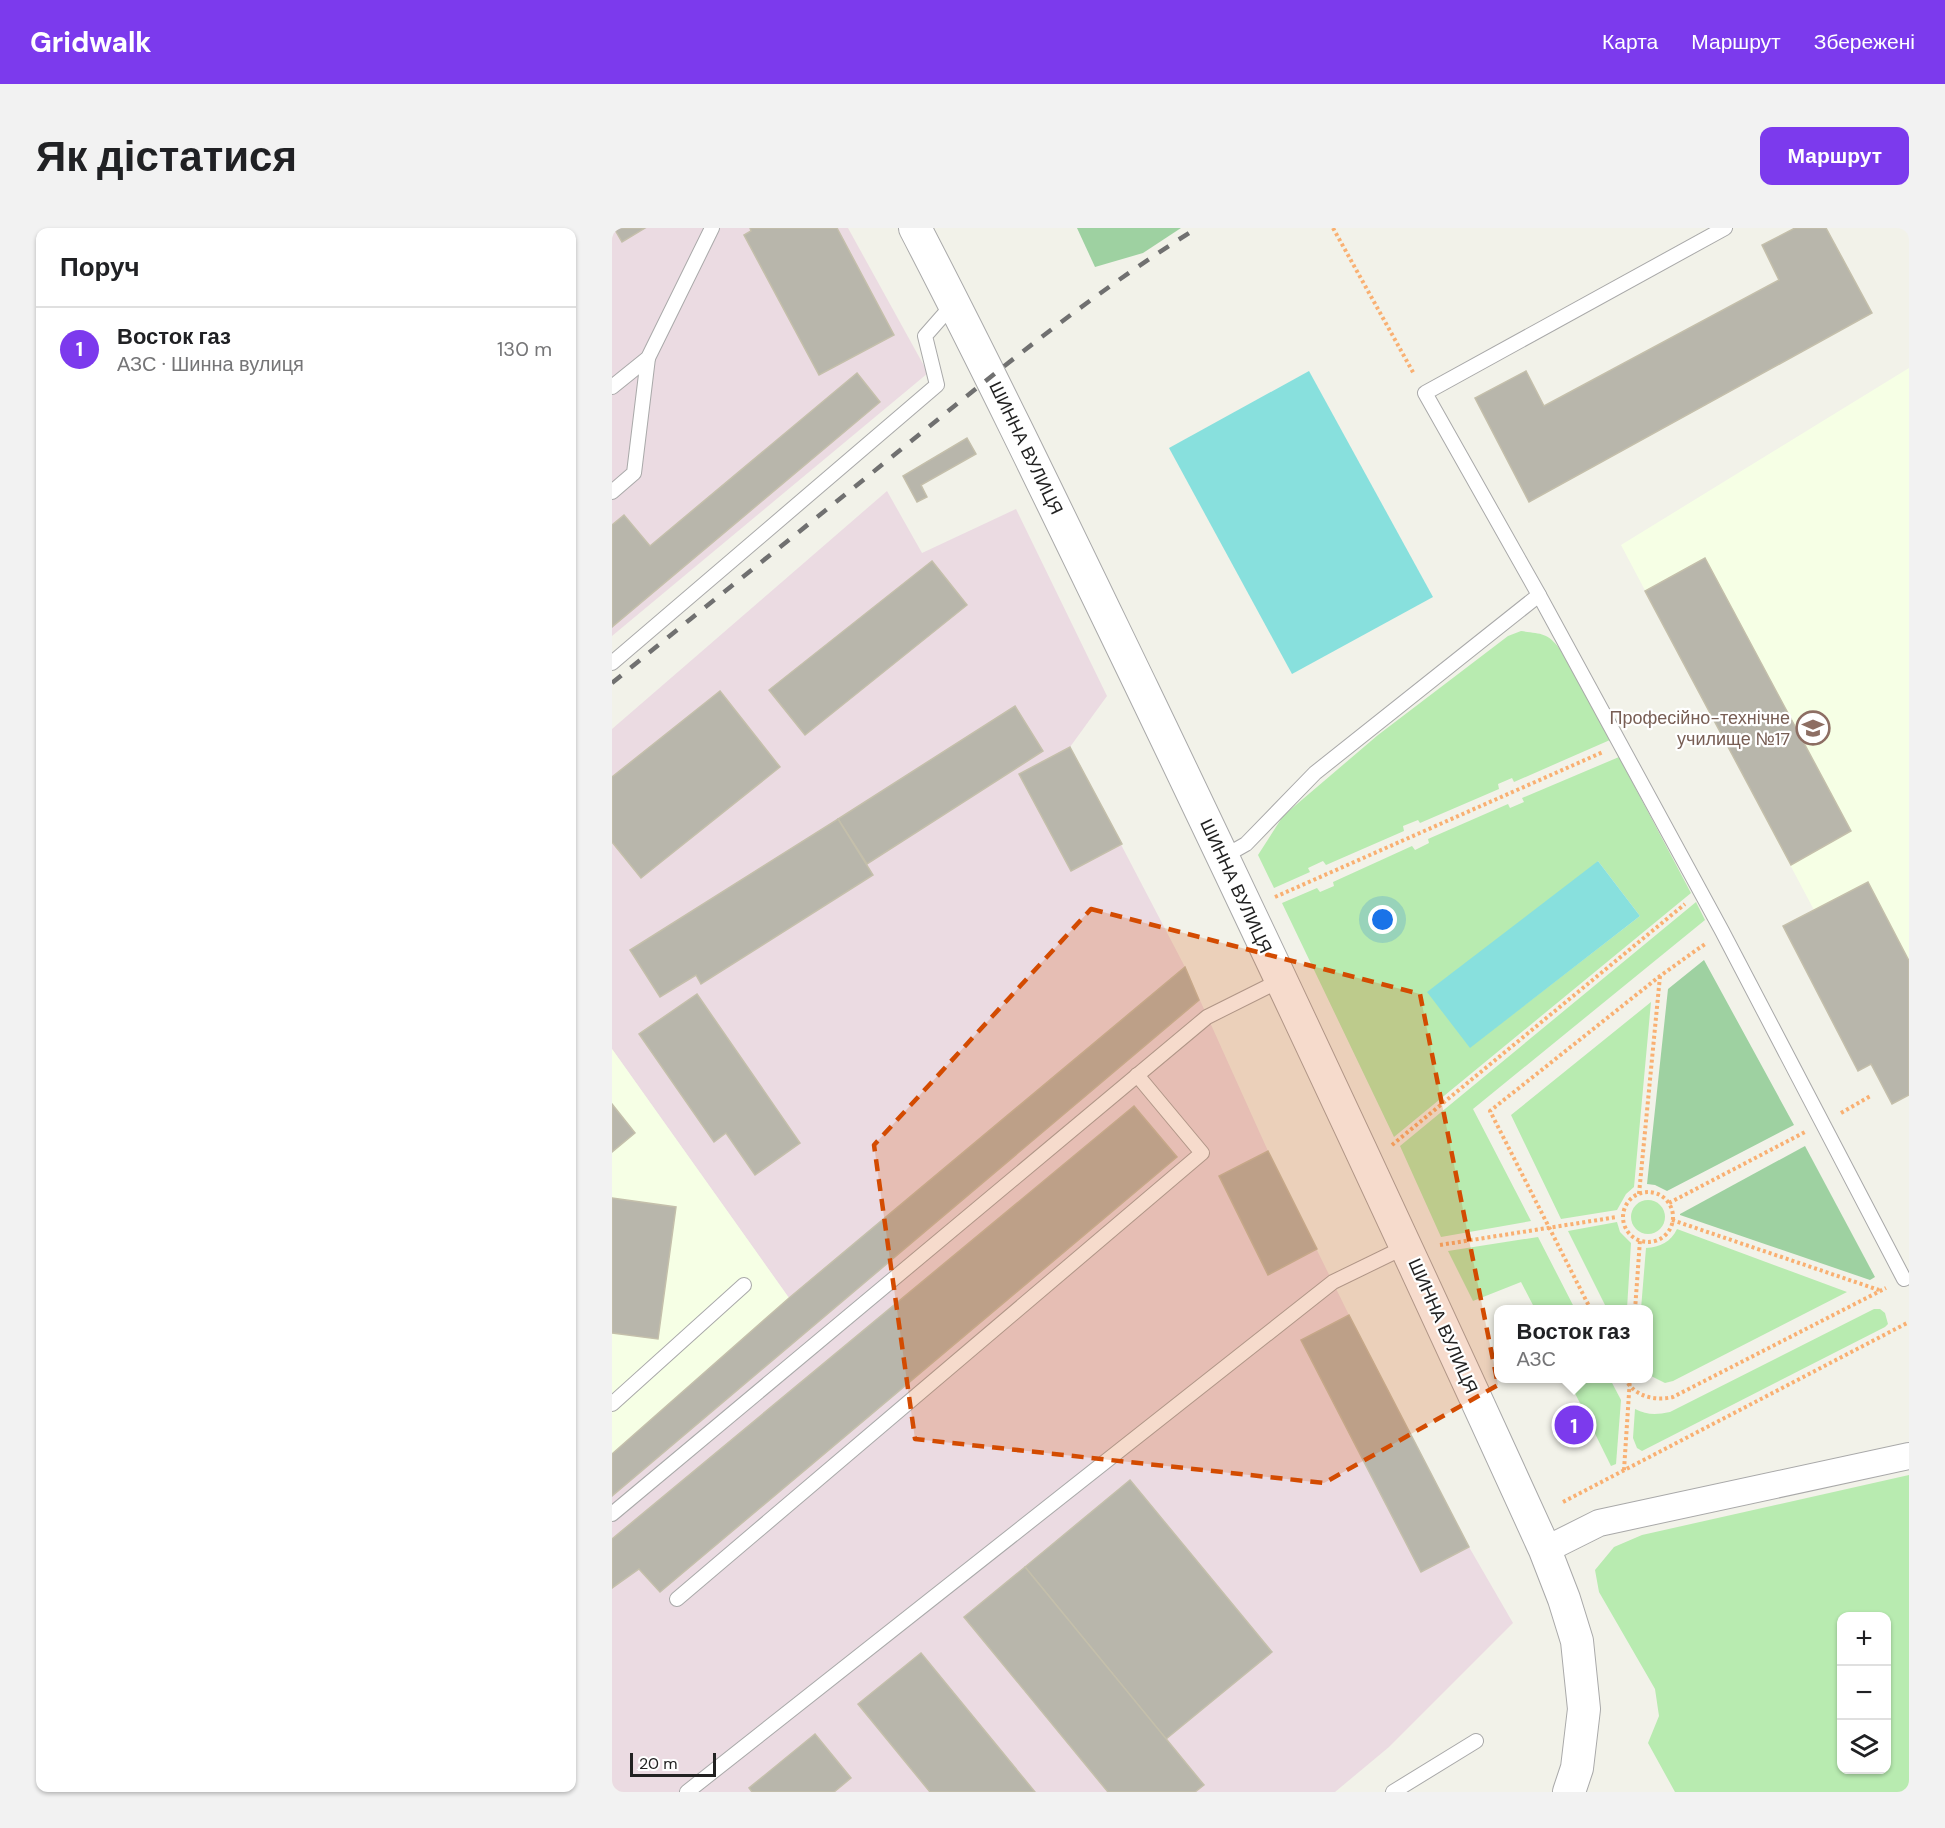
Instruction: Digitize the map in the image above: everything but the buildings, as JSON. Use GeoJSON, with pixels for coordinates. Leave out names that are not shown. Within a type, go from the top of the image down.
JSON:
{"type":"FeatureCollection","features":[{"type":"Feature","properties":{"kind":"street","name":"ШИННА ВУЛИЦЯ"},"geometry":{"type":"LineString","coordinates":[[915,228],[992,376],[1223,857],[1407,1246],[1545,1550],[1577,1641],[1584,1709],[1577,1768],[1569,1792]]}},
{"type":"Feature","properties":{"kind":"street"},"geometry":{"type":"LineString","coordinates":[[1545,1550],[1599,1523],[1909,1456]]}},
{"type":"Feature","properties":{"kind":"lane"},"geometry":{"type":"LineString","coordinates":[[612,492],[634,474],[648,358],[712,228]]}},
{"type":"Feature","properties":{"kind":"lane"},"geometry":{"type":"LineString","coordinates":[[1725,228],[1425,393],[1539,595],[1722,931],[1904,1279]]}},
{"type":"Feature","properties":{"kind":"lane"},"geometry":{"type":"LineString","coordinates":[[612,663],[937,385],[925,336],[954,303]]}},
{"type":"Feature","properties":{"kind":"lane"},"geometry":{"type":"LineString","coordinates":[[612,387],[648,358]]}},
{"type":"Feature","properties":{"kind":"lane"},"geometry":{"type":"LineString","coordinates":[[1223,857],[1246,844],[1315,773],[1539,595]]}},
{"type":"Feature","properties":{"kind":"lane"},"geometry":{"type":"LineString","coordinates":[[612,1514],[1208,1017],[1281,980]]}},
{"type":"Feature","properties":{"kind":"lane"},"geometry":{"type":"LineString","coordinates":[[677,1599],[1202,1154],[1137,1075]]}},
{"type":"Feature","properties":{"kind":"lane"},"geometry":{"type":"LineString","coordinates":[[687,1792],[1334,1282],[1407,1246]]}},
{"type":"Feature","properties":{"kind":"lane"},"geometry":{"type":"LineString","coordinates":[[612,1404],[744,1286]]}},
{"type":"Feature","properties":{"kind":"lane"},"geometry":{"type":"LineString","coordinates":[[1393,1792],[1476,1741]]}},
{"type":"Feature","properties":{"kind":"path"},"geometry":{"type":"LineString","coordinates":[[1333,228],[1425,393]]}},
{"type":"Feature","properties":{"kind":"path"},"geometry":{"type":"LineString","coordinates":[[1272,899],[1620,745]]}},
{"type":"Feature","properties":{"kind":"path"},"geometry":{"type":"LineString","coordinates":[[1392,1145],[1700,892]]}},
{"type":"Feature","properties":{"kind":"path"},"geometry":{"type":"LineString","coordinates":[[1588,1305],[1490,1111],[1660,976],[1722,931]]}},
{"type":"Feature","properties":{"kind":"path"},"geometry":{"type":"LineString","coordinates":[[1639,1194],[1660,976]]}},
{"type":"Feature","properties":{"kind":"path"},"geometry":{"type":"LineString","coordinates":[[1669,1203],[1872,1095]]}},
{"type":"Feature","properties":{"kind":"path"},"geometry":{"type":"LineString","coordinates":[[1649,1192],[1657,1194],[1669,1203],[1672,1220],[1667,1233],[1660,1239],[1652,1242],[1640,1240],[1629,1233],[1623,1217],[1628,1202],[1639,1194],[1649,1192]]}},
{"type":"Feature","properties":{"kind":"path"},"geometry":{"type":"LineString","coordinates":[[1440,1245],[1617,1217]]}},
{"type":"Feature","properties":{"kind":"path"},"geometry":{"type":"LineString","coordinates":[[1672,1220],[1880,1291]]}},
{"type":"Feature","properties":{"kind":"path"},"geometry":{"type":"LineString","coordinates":[[1635,1305],[1640,1240]]}},
{"type":"Feature","properties":{"kind":"path"},"geometry":{"type":"LineString","coordinates":[[1627,1383],[1629,1387],[1647,1397],[1660,1400],[1673,1397],[1904,1279]]}},
{"type":"Feature","properties":{"kind":"path"},"geometry":{"type":"LineString","coordinates":[[1563,1502],[1909,1322]]}},
{"type":"Feature","properties":{"kind":"path"},"geometry":{"type":"LineString","coordinates":[[1624,1470],[1629,1383]]}},
{"type":"Feature","properties":{"kind":"highlighted area"},"geometry":{"type":"Polygon","coordinates":[[[1091,909],[1420,994],[1498,1385],[1324,1483],[915,1439],[874,1145],[1091,909]]]}},
{"type":"Feature","properties":{"kind":"shaded area"},"geometry":{"type":"Polygon","coordinates":[[[612,228],[848,228],[928,373],[612,636],[612,228]]]}},
{"type":"Feature","properties":{"kind":"shaded area","name":"Професійно-технічне училище №17"},"geometry":{"type":"Polygon","coordinates":[[[1909,368],[1909,1095],[1892,1104],[1871,1064],[1858,1071],[1783,926],[1814,910],[1621,545],[1909,368]]]}},
{"type":"Feature","properties":{"kind":"shaded area"},"geometry":{"type":"Polygon","coordinates":[[[1309,371],[1433,597],[1292,674],[1169,448],[1309,371]]]}},
{"type":"Feature","properties":{"kind":"shaded area"},"geometry":{"type":"Polygon","coordinates":[[[887,491],[922,553],[1016,509],[1107,696],[1070,747],[1185,967],[1268,1151],[1349,1315],[1469,1547],[1513,1623],[1389,1747],[1335,1792],[612,1792],[612,1454],[789,1298],[612,1049],[612,729],[887,491]]]}},
{"type":"Feature","properties":{"kind":"shaded area"},"geometry":{"type":"Polygon","coordinates":[[[1598,861],[1640,916],[1470,1048],[1427,992],[1598,861]]]}},
{"type":"Feature","properties":{"kind":"shaded area"},"geometry":{"type":"Polygon","coordinates":[[[612,1049],[789,1298],[612,1454],[612,1049]]]}},
{"type":"Feature","properties":{"kind":"green space"},"geometry":{"type":"Polygon","coordinates":[[[1077,228],[1181,228],[1143,253],[1095,267],[1077,228]]]}},
{"type":"Feature","properties":{"kind":"green space"},"geometry":{"type":"Polygon","coordinates":[[[1521,631],[1547,637],[1560,649],[1610,740],[1514,782],[1512,778],[1498,784],[1499,789],[1420,823],[1418,820],[1403,826],[1404,831],[1326,865],[1323,861],[1308,868],[1310,872],[1274,888],[1258,855],[1283,816],[1378,735],[1508,636],[1521,631]]]}},
{"type":"Feature","properties":{"kind":"green space"},"geometry":{"type":"Polygon","coordinates":[[[1619,757],[1691,893],[1394,1137],[1282,903],[1317,888],[1320,892],[1334,886],[1333,882],[1412,846],[1415,850],[1429,843],[1428,839],[1508,804],[1510,808],[1524,802],[1522,798],[1619,757]],[[1598,861],[1470,1047],[1640,916],[1598,861]]]}},
{"type":"Feature","properties":{"kind":"green space"},"geometry":{"type":"Polygon","coordinates":[[[1696,902],[1705,920],[1473,1109],[1531,1221],[1441,1237],[1400,1146],[1696,902]]]}},
{"type":"Feature","properties":{"kind":"green space"},"geometry":{"type":"Polygon","coordinates":[[[1704,960],[1794,1125],[1667,1191],[1647,1184],[1668,989],[1704,960]]]}},
{"type":"Feature","properties":{"kind":"green space"},"geometry":{"type":"Polygon","coordinates":[[[1651,1002],[1634,1187],[1626,1194],[1617,1210],[1561,1219],[1511,1115],[1651,1002]]]}},
{"type":"Feature","properties":{"kind":"green space"},"geometry":{"type":"Polygon","coordinates":[[[1805,1146],[1875,1277],[1870,1280],[1680,1215],[1805,1146]]]}},
{"type":"Feature","properties":{"kind":"green space"},"geometry":{"type":"Polygon","coordinates":[[[1648,1200],[1660,1205],[1665,1217],[1660,1229],[1648,1234],[1636,1229],[1631,1217],[1636,1205],[1648,1200]]]}},
{"type":"Feature","properties":{"kind":"green space"},"geometry":{"type":"Polygon","coordinates":[[[1617,1222],[1620,1232],[1631,1243],[1627,1305],[1605,1305],[1568,1231],[1617,1222]]]}},
{"type":"Feature","properties":{"kind":"green space"},"geometry":{"type":"Polygon","coordinates":[[[1677,1229],[1847,1292],[1665,1383],[1653,1377],[1653,1305],[1641,1305],[1646,1248],[1664,1243],[1677,1229]]]}},
{"type":"Feature","properties":{"kind":"green space"},"geometry":{"type":"Polygon","coordinates":[[[1538,1237],[1573,1305],[1533,1305],[1521,1282],[1473,1301],[1448,1251],[1538,1237]]]}},
{"type":"Feature","properties":{"kind":"green space"},"geometry":{"type":"Polygon","coordinates":[[[1874,1309],[1880,1309],[1885,1313],[1888,1324],[1885,1327],[1642,1451],[1637,1448],[1633,1438],[1635,1409],[1652,1414],[1670,1412],[1874,1309]]]}},
{"type":"Feature","properties":{"kind":"green space"},"geometry":{"type":"Polygon","coordinates":[[[1570,1383],[1612,1383],[1621,1400],[1616,1464],[1611,1466],[1570,1383]]]}},
{"type":"Feature","properties":{"kind":"green space"},"geometry":{"type":"Polygon","coordinates":[[[1909,1475],[1909,1792],[1675,1792],[1648,1743],[1659,1716],[1655,1689],[1599,1592],[1595,1570],[1614,1547],[1642,1535],[1909,1475]]]}},
{"type":"Feature","properties":{"kind":"railway"},"geometry":{"type":"LineString","coordinates":[[612,683],[1044,335],[1119,280],[1197,228]]}},
{"type":"Feature","properties":{"kind":"place","name":"Професійно-технічне училище №17"},"geometry":{"type":"Point","coordinates":[1813,728]}},
{"type":"Feature","properties":{"kind":"place","name":"Восток газ"},"geometry":{"type":"Point","coordinates":[1574,1425]}}]}
